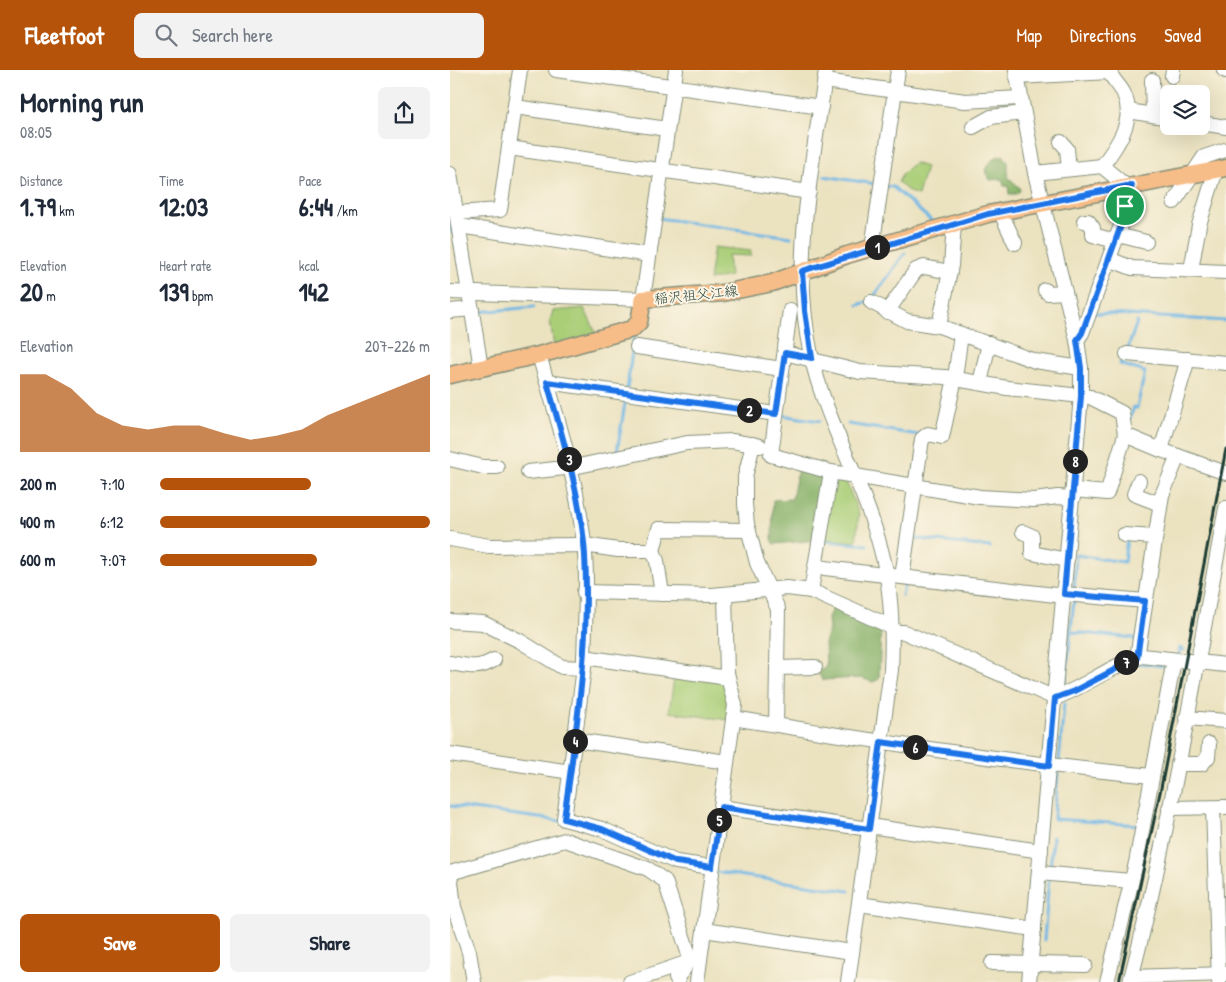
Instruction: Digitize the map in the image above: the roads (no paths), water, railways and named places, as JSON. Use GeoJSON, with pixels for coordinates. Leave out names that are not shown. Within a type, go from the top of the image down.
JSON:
{"type":"FeatureCollection","features":[{"type":"Feature","properties":{"kind":"main road","name":"稲沢祖父江線"},"geometry":{"type":"LineString","coordinates":[[450,375],[539,355],[637,326],[643,299],[723,294],[772,283],[872,248],[1000,211],[1221,169]]}},
{"type":"Feature","properties":{"kind":"street"},"geometry":{"type":"LineString","coordinates":[[458,220],[500,210],[520,70]]}},
{"type":"Feature","properties":{"kind":"street"},"geometry":{"type":"LineString","coordinates":[[556,70],[821,107]]}},
{"type":"Feature","properties":{"kind":"street"},"geometry":{"type":"LineString","coordinates":[[450,292],[643,299],[676,70]]}},
{"type":"Feature","properties":{"kind":"street"},"geometry":{"type":"LineString","coordinates":[[872,248],[898,70]]}},
{"type":"Feature","properties":{"kind":"street"},"geometry":{"type":"LineString","coordinates":[[1029,982],[1073,494],[1081,396],[1081,368],[1077,340],[1041,202],[1016,74],[1109,71],[1124,95],[1129,111],[1118,144],[1102,166]]}},
{"type":"Feature","properties":{"kind":"street"},"geometry":{"type":"LineString","coordinates":[[848,982],[891,670],[892,629],[887,575],[872,520],[828,410],[812,358],[805,311],[802,271],[809,192],[825,76],[895,91],[964,101],[1020,98]]}},
{"type":"Feature","properties":{"kind":"street"},"geometry":{"type":"LineString","coordinates":[[1152,80],[1153,115]]}},
{"type":"Feature","properties":{"kind":"street"},"geometry":{"type":"LineString","coordinates":[[515,107],[667,129]]}},
{"type":"Feature","properties":{"kind":"street"},"geometry":{"type":"LineString","coordinates":[[1129,111],[1160,116]]}},
{"type":"Feature","properties":{"kind":"street"},"geometry":{"type":"LineString","coordinates":[[973,128],[991,117],[1023,113]]}},
{"type":"Feature","properties":{"kind":"street"},"geometry":{"type":"LineString","coordinates":[[1210,124],[1226,127]]}},
{"type":"Feature","properties":{"kind":"street"},"geometry":{"type":"LineString","coordinates":[[1061,142],[1067,149],[1069,169]]}},
{"type":"Feature","properties":{"kind":"street"},"geometry":{"type":"LineString","coordinates":[[509,148],[809,192]]}},
{"type":"Feature","properties":{"kind":"street"},"geometry":{"type":"LineString","coordinates":[[1174,202],[1204,157],[1226,148]]}},
{"type":"Feature","properties":{"kind":"street"},"geometry":{"type":"LineString","coordinates":[[1035,173],[1102,166],[1129,186],[1109,259],[1082,333],[1077,340]]}},
{"type":"Feature","properties":{"kind":"street"},"geometry":{"type":"LineString","coordinates":[[1191,270],[1199,225],[1221,169]]}},
{"type":"Feature","properties":{"kind":"street"},"geometry":{"type":"LineString","coordinates":[[450,174],[481,368]]}},
{"type":"Feature","properties":{"kind":"street"},"geometry":{"type":"LineString","coordinates":[[1000,211],[1009,239]]}},
{"type":"Feature","properties":{"kind":"street"},"geometry":{"type":"LineString","coordinates":[[458,220],[649,255]]}},
{"type":"Feature","properties":{"kind":"street"},"geometry":{"type":"LineString","coordinates":[[1084,220],[1088,221],[1093,228],[1093,235],[1146,242]]}},
{"type":"Feature","properties":{"kind":"street"},"geometry":{"type":"LineString","coordinates":[[939,326],[950,272],[954,224]]}},
{"type":"Feature","properties":{"kind":"street"},"geometry":{"type":"LineString","coordinates":[[1109,259],[1132,268],[1226,272]]}},
{"type":"Feature","properties":{"kind":"street"},"geometry":{"type":"LineString","coordinates":[[887,312],[916,270],[924,267],[950,272]]}},
{"type":"Feature","properties":{"kind":"street"},"geometry":{"type":"LineString","coordinates":[[1045,290],[1048,294],[1065,292]]}},
{"type":"Feature","properties":{"kind":"street"},"geometry":{"type":"LineString","coordinates":[[871,302],[907,321],[939,326],[1035,361],[1081,368]]}},
{"type":"Feature","properties":{"kind":"street"},"geometry":{"type":"LineString","coordinates":[[450,311],[472,309]]}},
{"type":"Feature","properties":{"kind":"street"},"geometry":{"type":"LineString","coordinates":[[771,454],[790,310]]}},
{"type":"Feature","properties":{"kind":"street"},"geometry":{"type":"LineString","coordinates":[[902,577],[922,439],[928,434],[942,437],[956,378],[961,334]]}},
{"type":"Feature","properties":{"kind":"street"},"geometry":{"type":"LineString","coordinates":[[980,383],[988,343]]}},
{"type":"Feature","properties":{"kind":"street"},"geometry":{"type":"LineString","coordinates":[[637,347],[782,369]]}},
{"type":"Feature","properties":{"kind":"street"},"geometry":{"type":"LineString","coordinates":[[528,472],[571,466],[687,443],[732,441],[753,444],[762,447],[765,453],[831,472],[980,497],[1034,500],[1073,494],[1107,493],[1125,434],[1122,414],[1090,397],[980,383],[956,378],[860,372],[834,366],[812,358],[785,353]]}},
{"type":"Feature","properties":{"kind":"street"},"geometry":{"type":"LineString","coordinates":[[1127,354],[1226,363]]}},
{"type":"Feature","properties":{"kind":"street"},"geometry":{"type":"LineString","coordinates":[[539,355],[571,466],[584,545],[584,662],[564,819],[602,829],[676,862],[712,867]]}},
{"type":"Feature","properties":{"kind":"street"},"geometry":{"type":"LineString","coordinates":[[1161,450],[1188,359]]}},
{"type":"Feature","properties":{"kind":"street"},"geometry":{"type":"LineString","coordinates":[[547,382],[776,414]]}},
{"type":"Feature","properties":{"kind":"street"},"geometry":{"type":"LineString","coordinates":[[1125,434],[1161,450],[1226,473]]}},
{"type":"Feature","properties":{"kind":"street"},"geometry":{"type":"LineString","coordinates":[[753,444],[746,477],[745,504],[748,530],[758,563],[778,609],[776,725]]}},
{"type":"Feature","properties":{"kind":"street"},"geometry":{"type":"LineString","coordinates":[[1137,658],[1162,494],[1178,456]]}},
{"type":"Feature","properties":{"kind":"street"},"geometry":{"type":"LineString","coordinates":[[450,459],[483,467],[497,468]]}},
{"type":"Feature","properties":{"kind":"street"},"geometry":{"type":"LineString","coordinates":[[812,591],[831,472]]}},
{"type":"Feature","properties":{"kind":"street"},"geometry":{"type":"LineString","coordinates":[[1139,482],[1134,494],[1160,504]]}},
{"type":"Feature","properties":{"kind":"street"},"geometry":{"type":"LineString","coordinates":[[1169,808],[1220,808],[1221,977],[1130,979],[1169,808],[1197,662],[1220,570],[1226,508]]}},
{"type":"Feature","properties":{"kind":"street"},"geometry":{"type":"LineString","coordinates":[[662,594],[657,561],[653,550],[659,529],[748,530]]}},
{"type":"Feature","properties":{"kind":"street"},"geometry":{"type":"LineString","coordinates":[[1023,532],[1032,536],[1032,553],[1067,560]]}},
{"type":"Feature","properties":{"kind":"street"},"geometry":{"type":"LineString","coordinates":[[1124,534],[1155,537]]}},
{"type":"Feature","properties":{"kind":"street"},"geometry":{"type":"LineString","coordinates":[[450,539],[489,546],[584,545],[618,550],[653,550]]}},
{"type":"Feature","properties":{"kind":"street"},"geometry":{"type":"LineString","coordinates":[[816,567],[1064,595],[1145,601]]}},
{"type":"Feature","properties":{"kind":"street"},"geometry":{"type":"LineString","coordinates":[[584,592],[725,594],[770,588],[812,591],[892,629],[904,632],[1055,698],[1074,691],[1137,658],[1226,665]]}},
{"type":"Feature","properties":{"kind":"street"},"geometry":{"type":"LineString","coordinates":[[697,982],[735,705],[728,678],[725,594]]}},
{"type":"Feature","properties":{"kind":"street"},"geometry":{"type":"LineString","coordinates":[[450,620],[483,623],[520,641],[562,667],[584,662],[728,678]]}},
{"type":"Feature","properties":{"kind":"street"},"geometry":{"type":"LineString","coordinates":[[450,663],[483,667],[494,660]]}},
{"type":"Feature","properties":{"kind":"street"},"geometry":{"type":"LineString","coordinates":[[1107,982],[1131,881],[1174,660]]}},
{"type":"Feature","properties":{"kind":"street"},"geometry":{"type":"LineString","coordinates":[[777,668],[815,667]]}},
{"type":"Feature","properties":{"kind":"street"},"geometry":{"type":"LineString","coordinates":[[734,718],[881,742],[1049,766],[1152,776]]}},
{"type":"Feature","properties":{"kind":"street"},"geometry":{"type":"LineString","coordinates":[[1186,718],[1226,721]]}},
{"type":"Feature","properties":{"kind":"street"},"geometry":{"type":"LineString","coordinates":[[575,740],[727,762]]}},
{"type":"Feature","properties":{"kind":"street"},"geometry":{"type":"LineString","coordinates":[[1178,764],[1202,764],[1208,757],[1209,744]]}},
{"type":"Feature","properties":{"kind":"street"},"geometry":{"type":"LineString","coordinates":[[450,754],[571,772]]}},
{"type":"Feature","properties":{"kind":"street"},"geometry":{"type":"LineString","coordinates":[[721,807],[1041,851]]}},
{"type":"Feature","properties":{"kind":"street"},"geometry":{"type":"LineString","coordinates":[[474,982],[469,952],[454,907],[450,873],[565,840],[648,870],[665,881],[689,955],[676,978],[678,982]]}},
{"type":"Feature","properties":{"kind":"street"},"geometry":{"type":"LineString","coordinates":[[1039,873],[1131,881]]}},
{"type":"Feature","properties":{"kind":"street"},"geometry":{"type":"LineString","coordinates":[[859,904],[1034,929]]}},
{"type":"Feature","properties":{"kind":"street"},"geometry":{"type":"LineString","coordinates":[[704,930],[852,952]]}},
{"type":"Feature","properties":{"kind":"street"},"geometry":{"type":"LineString","coordinates":[[630,982],[686,963]]}},
{"type":"Feature","properties":{"kind":"street"},"geometry":{"type":"LineString","coordinates":[[992,964],[1085,965]]}},
{"type":"Feature","properties":{"kind":"waterway"},"geometry":{"type":"LineString","coordinates":[[824,176],[876,184]]}},
{"type":"Feature","properties":{"kind":"waterway"},"geometry":{"type":"LineString","coordinates":[[885,186],[893,187],[935,224]]}},
{"type":"Feature","properties":{"kind":"waterway"},"geometry":{"type":"LineString","coordinates":[[450,218],[452,233]]}},
{"type":"Feature","properties":{"kind":"waterway"},"geometry":{"type":"LineString","coordinates":[[658,218],[791,237]]}},
{"type":"Feature","properties":{"kind":"waterway"},"geometry":{"type":"LineString","coordinates":[[872,299],[905,253]]}},
{"type":"Feature","properties":{"kind":"waterway"},"geometry":{"type":"LineString","coordinates":[[858,305],[867,302]]}},
{"type":"Feature","properties":{"kind":"waterway"},"geometry":{"type":"LineString","coordinates":[[478,312],[534,307]]}},
{"type":"Feature","properties":{"kind":"waterway"},"geometry":{"type":"LineString","coordinates":[[1094,313],[1226,321]]}},
{"type":"Feature","properties":{"kind":"waterway"},"geometry":{"type":"LineString","coordinates":[[1127,351],[1137,322]]}},
{"type":"Feature","properties":{"kind":"waterway"},"geometry":{"type":"LineString","coordinates":[[627,388],[634,338]]}},
{"type":"Feature","properties":{"kind":"waterway"},"geometry":{"type":"LineString","coordinates":[[1124,356],[1120,364],[1145,372],[1137,408],[1134,407],[1130,418],[1127,417]]}},
{"type":"Feature","properties":{"kind":"waterway"},"geometry":{"type":"LineString","coordinates":[[617,452],[626,397]]}},
{"type":"Feature","properties":{"kind":"waterway"},"geometry":{"type":"LineString","coordinates":[[781,415],[820,421]]}},
{"type":"Feature","properties":{"kind":"waterway"},"geometry":{"type":"LineString","coordinates":[[848,424],[919,435]]}},
{"type":"Feature","properties":{"kind":"waterway"},"geometry":{"type":"LineString","coordinates":[[911,538],[990,547]]}},
{"type":"Feature","properties":{"kind":"waterway"},"geometry":{"type":"LineString","coordinates":[[1074,592],[1076,555],[1124,562],[1127,539]]}},
{"type":"Feature","properties":{"kind":"waterway"},"geometry":{"type":"LineString","coordinates":[[825,541],[867,545]]}},
{"type":"Feature","properties":{"kind":"waterway"},"geometry":{"type":"LineString","coordinates":[[902,596],[905,582]]}},
{"type":"Feature","properties":{"kind":"waterway"},"geometry":{"type":"LineString","coordinates":[[1065,689],[1074,599]]}},
{"type":"Feature","properties":{"kind":"waterway"},"geometry":{"type":"LineString","coordinates":[[1071,632],[1135,638],[1134,640]]}},
{"type":"Feature","properties":{"kind":"waterway"},"geometry":{"type":"LineString","coordinates":[[1179,655],[1180,648],[1184,650]]}},
{"type":"Feature","properties":{"kind":"waterway"},"geometry":{"type":"LineString","coordinates":[[1139,663],[1163,666]]}},
{"type":"Feature","properties":{"kind":"waterway"},"geometry":{"type":"LineString","coordinates":[[1059,762],[1064,703]]}},
{"type":"Feature","properties":{"kind":"waterway"},"geometry":{"type":"LineString","coordinates":[[1058,773],[1054,819],[1139,825]]}},
{"type":"Feature","properties":{"kind":"waterway"},"geometry":{"type":"LineString","coordinates":[[451,806],[561,821]]}},
{"type":"Feature","properties":{"kind":"waterway"},"geometry":{"type":"LineString","coordinates":[[1050,869],[1053,837]]}},
{"type":"Feature","properties":{"kind":"waterway"},"geometry":{"type":"LineString","coordinates":[[716,872],[849,891]]}},
{"type":"Feature","properties":{"kind":"waterway"},"geometry":{"type":"LineString","coordinates":[[1044,940],[1049,878]]}},
{"type":"Feature","properties":{"kind":"railway"},"geometry":{"type":"LineString","coordinates":[[1119,982],[1161,788],[1226,449]]}}]}
